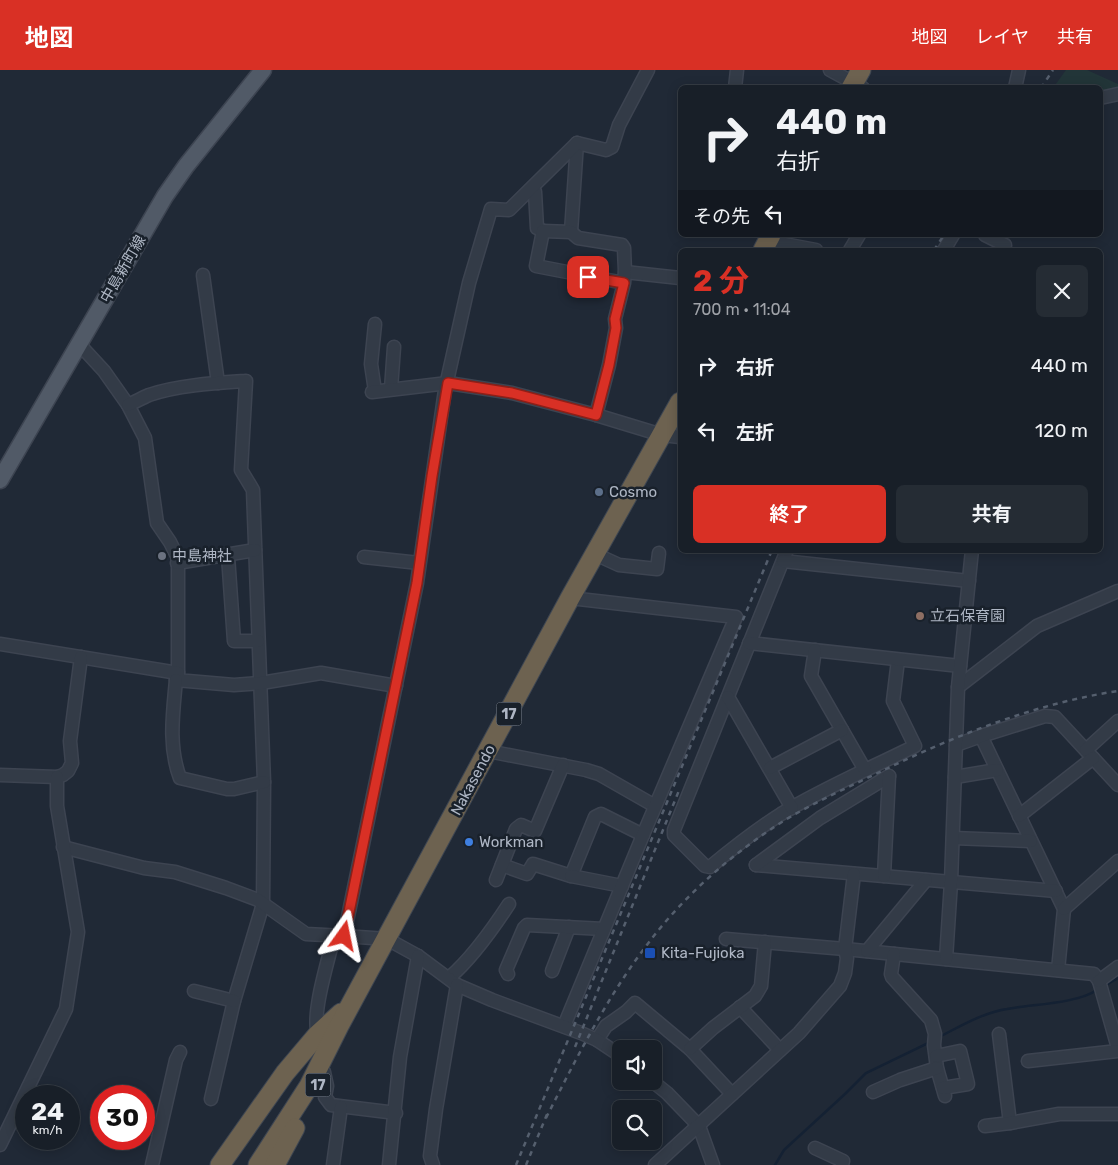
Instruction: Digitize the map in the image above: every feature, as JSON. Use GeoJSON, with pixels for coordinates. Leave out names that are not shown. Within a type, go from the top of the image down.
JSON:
{"type":"FeatureCollection","features":[{"type":"Feature","properties":{"kind":"highway","name":"Nakasendo"},"geometry":{"type":"LineString","coordinates":[[258,1165],[309,1086],[339,1026],[570,598],[671,436],[678,410]]}},
{"type":"Feature","properties":{"kind":"highway"},"geometry":{"type":"LineString","coordinates":[[220,1165],[285,1073],[318,1034],[353,1002]]}},
{"type":"Feature","properties":{"kind":"highway","name":"17"},"geometry":{"type":"LineString","coordinates":[[275,1165],[324,1072],[353,1002]]}},
{"type":"Feature","properties":{"kind":"highway","name":"Nakasendo"},"geometry":{"type":"LineString","coordinates":[[247,1165],[339,1026]]}},
{"type":"Feature","properties":{"kind":"main road","name":"中島新町線"},"geometry":{"type":"LineString","coordinates":[[0,480],[165,196],[186,166],[263,70]]}},
{"type":"Feature","properties":{"kind":"street"},"geometry":{"type":"LineString","coordinates":[[577,143],[606,150],[612,146],[619,125],[648,70]]}},
{"type":"Feature","properties":{"kind":"street"},"geometry":{"type":"LineString","coordinates":[[735,85],[737,70]]}},
{"type":"Feature","properties":{"kind":"street"},"geometry":{"type":"LineString","coordinates":[[830,70],[857,82]]}},
{"type":"Feature","properties":{"kind":"street"},"geometry":{"type":"LineString","coordinates":[[1015,85],[1019,70]]}},
{"type":"Feature","properties":{"kind":"street"},"geometry":{"type":"LineString","coordinates":[[1103,97],[1118,94]]}},
{"type":"Feature","properties":{"kind":"street"},"geometry":{"type":"LineString","coordinates":[[212,1165],[276,1070],[307,1037],[318,1034],[315,1026],[321,991],[339,936],[396,686],[417,583],[448,383],[469,283],[491,209],[509,210],[577,143]]}},
{"type":"Feature","properties":{"kind":"street"},"geometry":{"type":"LineString","coordinates":[[571,232],[577,143]]}},
{"type":"Feature","properties":{"kind":"street"},"geometry":{"type":"LineString","coordinates":[[530,190],[535,192],[537,228],[543,231],[571,232],[578,238],[622,245],[624,278],[615,319],[616,328],[609,365],[596,415]]}},
{"type":"Feature","properties":{"kind":"street"},"geometry":{"type":"LineString","coordinates":[[543,231],[536,266],[624,278],[678,278]]}},
{"type":"Feature","properties":{"kind":"street"},"geometry":{"type":"LineString","coordinates":[[851,248],[858,237]]}},
{"type":"Feature","properties":{"kind":"street"},"geometry":{"type":"LineString","coordinates":[[945,248],[952,237]]}},
{"type":"Feature","properties":{"kind":"street"},"geometry":{"type":"LineString","coordinates":[[989,237],[1005,243]]}},
{"type":"Feature","properties":{"kind":"street"},"geometry":{"type":"LineString","coordinates":[[768,241],[805,248]]}},
{"type":"Feature","properties":{"kind":"street"},"geometry":{"type":"LineString","coordinates":[[203,275],[218,383]]}},
{"type":"Feature","properties":{"kind":"street"},"geometry":{"type":"LineString","coordinates":[[375,324],[371,364],[374,392],[448,383],[512,393],[671,436]]}},
{"type":"Feature","properties":{"kind":"street"},"geometry":{"type":"LineString","coordinates":[[80,345],[104,372],[128,405],[146,438],[157,523],[178,558],[177,676],[171,725],[173,752],[180,778],[227,790],[264,782]]}},
{"type":"Feature","properties":{"kind":"street"},"geometry":{"type":"LineString","coordinates":[[391,389],[394,348]]}},
{"type":"Feature","properties":{"kind":"street"},"geometry":{"type":"LineString","coordinates":[[128,405],[150,395],[218,383],[246,381],[242,470],[253,490],[264,782],[264,904],[234,1001],[211,1099]]}},
{"type":"Feature","properties":{"kind":"street"},"geometry":{"type":"LineString","coordinates":[[177,563],[255,550]]}},
{"type":"Feature","properties":{"kind":"street"},"geometry":{"type":"LineString","coordinates":[[596,554],[619,565],[658,570],[659,553]]}},
{"type":"Feature","properties":{"kind":"street"},"geometry":{"type":"LineString","coordinates":[[946,959],[953,838],[958,687],[972,553]]}},
{"type":"Feature","properties":{"kind":"street"},"geometry":{"type":"LineString","coordinates":[[898,660],[893,701],[915,746],[792,808],[734,846],[710,867],[705,866],[674,835],[674,830],[785,555],[969,581]]}},
{"type":"Feature","properties":{"kind":"street"},"geometry":{"type":"LineString","coordinates":[[228,556],[234,642],[258,641]]}},
{"type":"Feature","properties":{"kind":"street"},"geometry":{"type":"LineString","coordinates":[[364,557],[419,563]]}},
{"type":"Feature","properties":{"kind":"street"},"geometry":{"type":"LineString","coordinates":[[958,687],[1037,626],[1118,591]]}},
{"type":"Feature","properties":{"kind":"street"},"geometry":{"type":"LineString","coordinates":[[564,1026],[655,806],[736,618],[570,598]]}},
{"type":"Feature","properties":{"kind":"street"},"geometry":{"type":"LineString","coordinates":[[749,643],[960,666]]}},
{"type":"Feature","properties":{"kind":"street"},"geometry":{"type":"LineString","coordinates":[[0,644],[234,685],[261,683],[321,673],[396,686]]}},
{"type":"Feature","properties":{"kind":"street"},"geometry":{"type":"LineString","coordinates":[[814,650],[811,676],[865,770]]}},
{"type":"Feature","properties":{"kind":"street"},"geometry":{"type":"LineString","coordinates":[[0,775],[57,777],[63,776],[68,771],[72,763],[70,741],[81,657]]}},
{"type":"Feature","properties":{"kind":"street"},"geometry":{"type":"LineString","coordinates":[[728,697],[792,808]]}},
{"type":"Feature","properties":{"kind":"street"},"geometry":{"type":"LineString","coordinates":[[956,746],[981,736],[1052,715],[1117,783]]}},
{"type":"Feature","properties":{"kind":"street"},"geometry":{"type":"LineString","coordinates":[[1019,816],[1090,754],[1118,721]]}},
{"type":"Feature","properties":{"kind":"street"},"geometry":{"type":"LineString","coordinates":[[770,768],[842,730]]}},
{"type":"Feature","properties":{"kind":"street"},"geometry":{"type":"LineString","coordinates":[[981,736],[1064,909],[1058,970]]}},
{"type":"Feature","properties":{"kind":"street"},"geometry":{"type":"LineString","coordinates":[[488,751],[564,765],[599,774],[655,806]]}},
{"type":"Feature","properties":{"kind":"street"},"geometry":{"type":"LineString","coordinates":[[496,880],[516,829],[521,825],[535,831],[564,765]]}},
{"type":"Feature","properties":{"kind":"street"},"geometry":{"type":"LineString","coordinates":[[955,777],[997,770]]}},
{"type":"Feature","properties":{"kind":"street"},"geometry":{"type":"LineString","coordinates":[[884,876],[889,776],[820,818],[756,865],[1056,891]]}},
{"type":"Feature","properties":{"kind":"street"},"geometry":{"type":"LineString","coordinates":[[0,1145],[66,1009],[78,927],[57,806],[57,777]]}},
{"type":"Feature","properties":{"kind":"street"},"geometry":{"type":"LineString","coordinates":[[571,876],[595,817],[601,814],[643,835]]}},
{"type":"Feature","properties":{"kind":"street"},"geometry":{"type":"LineString","coordinates":[[953,838],[1031,842]]}},
{"type":"Feature","properties":{"kind":"street"},"geometry":{"type":"LineString","coordinates":[[63,847],[144,868],[175,872],[226,888],[264,904],[306,934],[387,939],[418,956],[453,981],[597,1040],[612,1050]]}},
{"type":"Feature","properties":{"kind":"street"},"geometry":{"type":"LineString","coordinates":[[1064,909],[1118,861]]}},
{"type":"Feature","properties":{"kind":"street"},"geometry":{"type":"LineString","coordinates":[[502,865],[527,874],[533,864],[571,876],[622,886]]}},
{"type":"Feature","properties":{"kind":"street"},"geometry":{"type":"LineString","coordinates":[[655,1165],[799,1033],[840,986],[845,973],[847,958],[845,949],[854,874]]}},
{"type":"Feature","properties":{"kind":"street"},"geometry":{"type":"LineString","coordinates":[[867,951],[926,880]]}},
{"type":"Feature","properties":{"kind":"street"},"geometry":{"type":"LineString","coordinates":[[433,1165],[430,1156],[453,981],[509,904]]}},
{"type":"Feature","properties":{"kind":"street"},"geometry":{"type":"LineString","coordinates":[[508,974],[506,970],[527,925],[604,929]]}},
{"type":"Feature","properties":{"kind":"street"},"geometry":{"type":"LineString","coordinates":[[552,972],[569,927]]}},
{"type":"Feature","properties":{"kind":"street"},"geometry":{"type":"LineString","coordinates":[[726,939],[1094,974],[1099,981],[1118,1050],[1028,1061]]}},
{"type":"Feature","properties":{"kind":"street"},"geometry":{"type":"LineString","coordinates":[[690,1049],[713,1028],[755,996],[761,986],[765,942]]}},
{"type":"Feature","properties":{"kind":"street"},"geometry":{"type":"LineString","coordinates":[[874,1092],[900,1080],[937,1062],[960,1051],[968,1084],[944,1092],[937,1062],[934,1045],[935,1034],[931,1020],[892,977],[894,954]]}},
{"type":"Feature","properties":{"kind":"street"},"geometry":{"type":"LineString","coordinates":[[389,1165],[396,1113],[400,1057],[418,956]]}},
{"type":"Feature","properties":{"kind":"street"},"geometry":{"type":"LineString","coordinates":[[1099,981],[1118,967]]}},
{"type":"Feature","properties":{"kind":"street"},"geometry":{"type":"LineString","coordinates":[[194,991],[234,1001]]}},
{"type":"Feature","properties":{"kind":"street"},"geometry":{"type":"LineString","coordinates":[[597,1040],[606,1026],[626,1012],[635,1002],[690,1049],[732,1094]]}},
{"type":"Feature","properties":{"kind":"street"},"geometry":{"type":"LineString","coordinates":[[740,1007],[780,1050]]}},
{"type":"Feature","properties":{"kind":"street"},"geometry":{"type":"LineString","coordinates":[[999,1034],[1010,1123]]}},
{"type":"Feature","properties":{"kind":"street"},"geometry":{"type":"LineString","coordinates":[[152,1165],[176,1060],[180,1052]]}},
{"type":"Feature","properties":{"kind":"street"},"geometry":{"type":"LineString","coordinates":[[324,1072],[327,1086],[325,1097],[331,1105],[396,1113]]}},
{"type":"Feature","properties":{"kind":"street"},"geometry":{"type":"LineString","coordinates":[[662,1090],[699,1126],[714,1165]]}},
{"type":"Feature","properties":{"kind":"street"},"geometry":{"type":"LineString","coordinates":[[333,1165],[341,1107]]}},
{"type":"Feature","properties":{"kind":"street"},"geometry":{"type":"LineString","coordinates":[[985,1126],[1059,1114],[1118,1114]]}},
{"type":"Feature","properties":{"kind":"street"},"geometry":{"type":"LineString","coordinates":[[815,1148],[843,1160],[842,1165]]}},
{"type":"Feature","properties":{"kind":"green space"},"geometry":{"type":"Polygon","coordinates":[[[1066,70],[1087,70],[1118,84],[1118,91],[1103,94],[1103,85],[1055,85],[1066,70]]]}},
{"type":"Feature","properties":{"kind":"waterway"},"geometry":{"type":"LineString","coordinates":[[1104,986],[1118,978]]}},
{"type":"Feature","properties":{"kind":"waterway"},"geometry":{"type":"LineString","coordinates":[[939,1037],[972,1020],[998,1011],[1066,1001],[1088,995],[1097,990]]}},
{"type":"Feature","properties":{"kind":"waterway"},"geometry":{"type":"LineString","coordinates":[[775,1165],[784,1150],[866,1073],[930,1042]]}},
{"type":"Feature","properties":{"kind":"railway"},"geometry":{"type":"LineString","coordinates":[[1043,85],[1053,70]]}},
{"type":"Feature","properties":{"kind":"railway"},"geometry":{"type":"LineString","coordinates":[[935,248],[943,237]]}},
{"type":"Feature","properties":{"kind":"railway"},"geometry":{"type":"LineString","coordinates":[[516,1165],[771,553]]}},
{"type":"Feature","properties":{"kind":"railway"},"geometry":{"type":"LineString","coordinates":[[546,1118],[600,1015],[649,943],[667,920],[694,892],[753,842],[785,820],[835,793],[970,732],[1058,703],[1118,691]]}},
{"type":"Feature","properties":{"kind":"railway"},"geometry":{"type":"LineString","coordinates":[[575,1047],[680,788]]}},
{"type":"Feature","properties":{"kind":"railway"},"geometry":{"type":"LineString","coordinates":[[526,1165],[548,1112]]}},
{"type":"Feature","properties":{"kind":"place","name":"Cosmo"},"geometry":{"type":"Point","coordinates":[599,492]}},
{"type":"Feature","properties":{"kind":"place","name":"中島神社"},"geometry":{"type":"Point","coordinates":[162,556]}},
{"type":"Feature","properties":{"kind":"place","name":"立石保育園"},"geometry":{"type":"Point","coordinates":[920,616]}},
{"type":"Feature","properties":{"kind":"place","name":"Workman"},"geometry":{"type":"Point","coordinates":[469,842]}},
{"type":"Feature","properties":{"kind":"place","name":"Kita-Fujioka"},"geometry":{"type":"Point","coordinates":[650,953]}},
{"type":"Feature","properties":{"kind":"route"},"geometry":{"type":"LineString","coordinates":[[344,936],[417,583],[432,476],[448,383],[512,393],[596,415],[609,365],[616,328],[615,319],[624,283],[588,277]]}}]}
